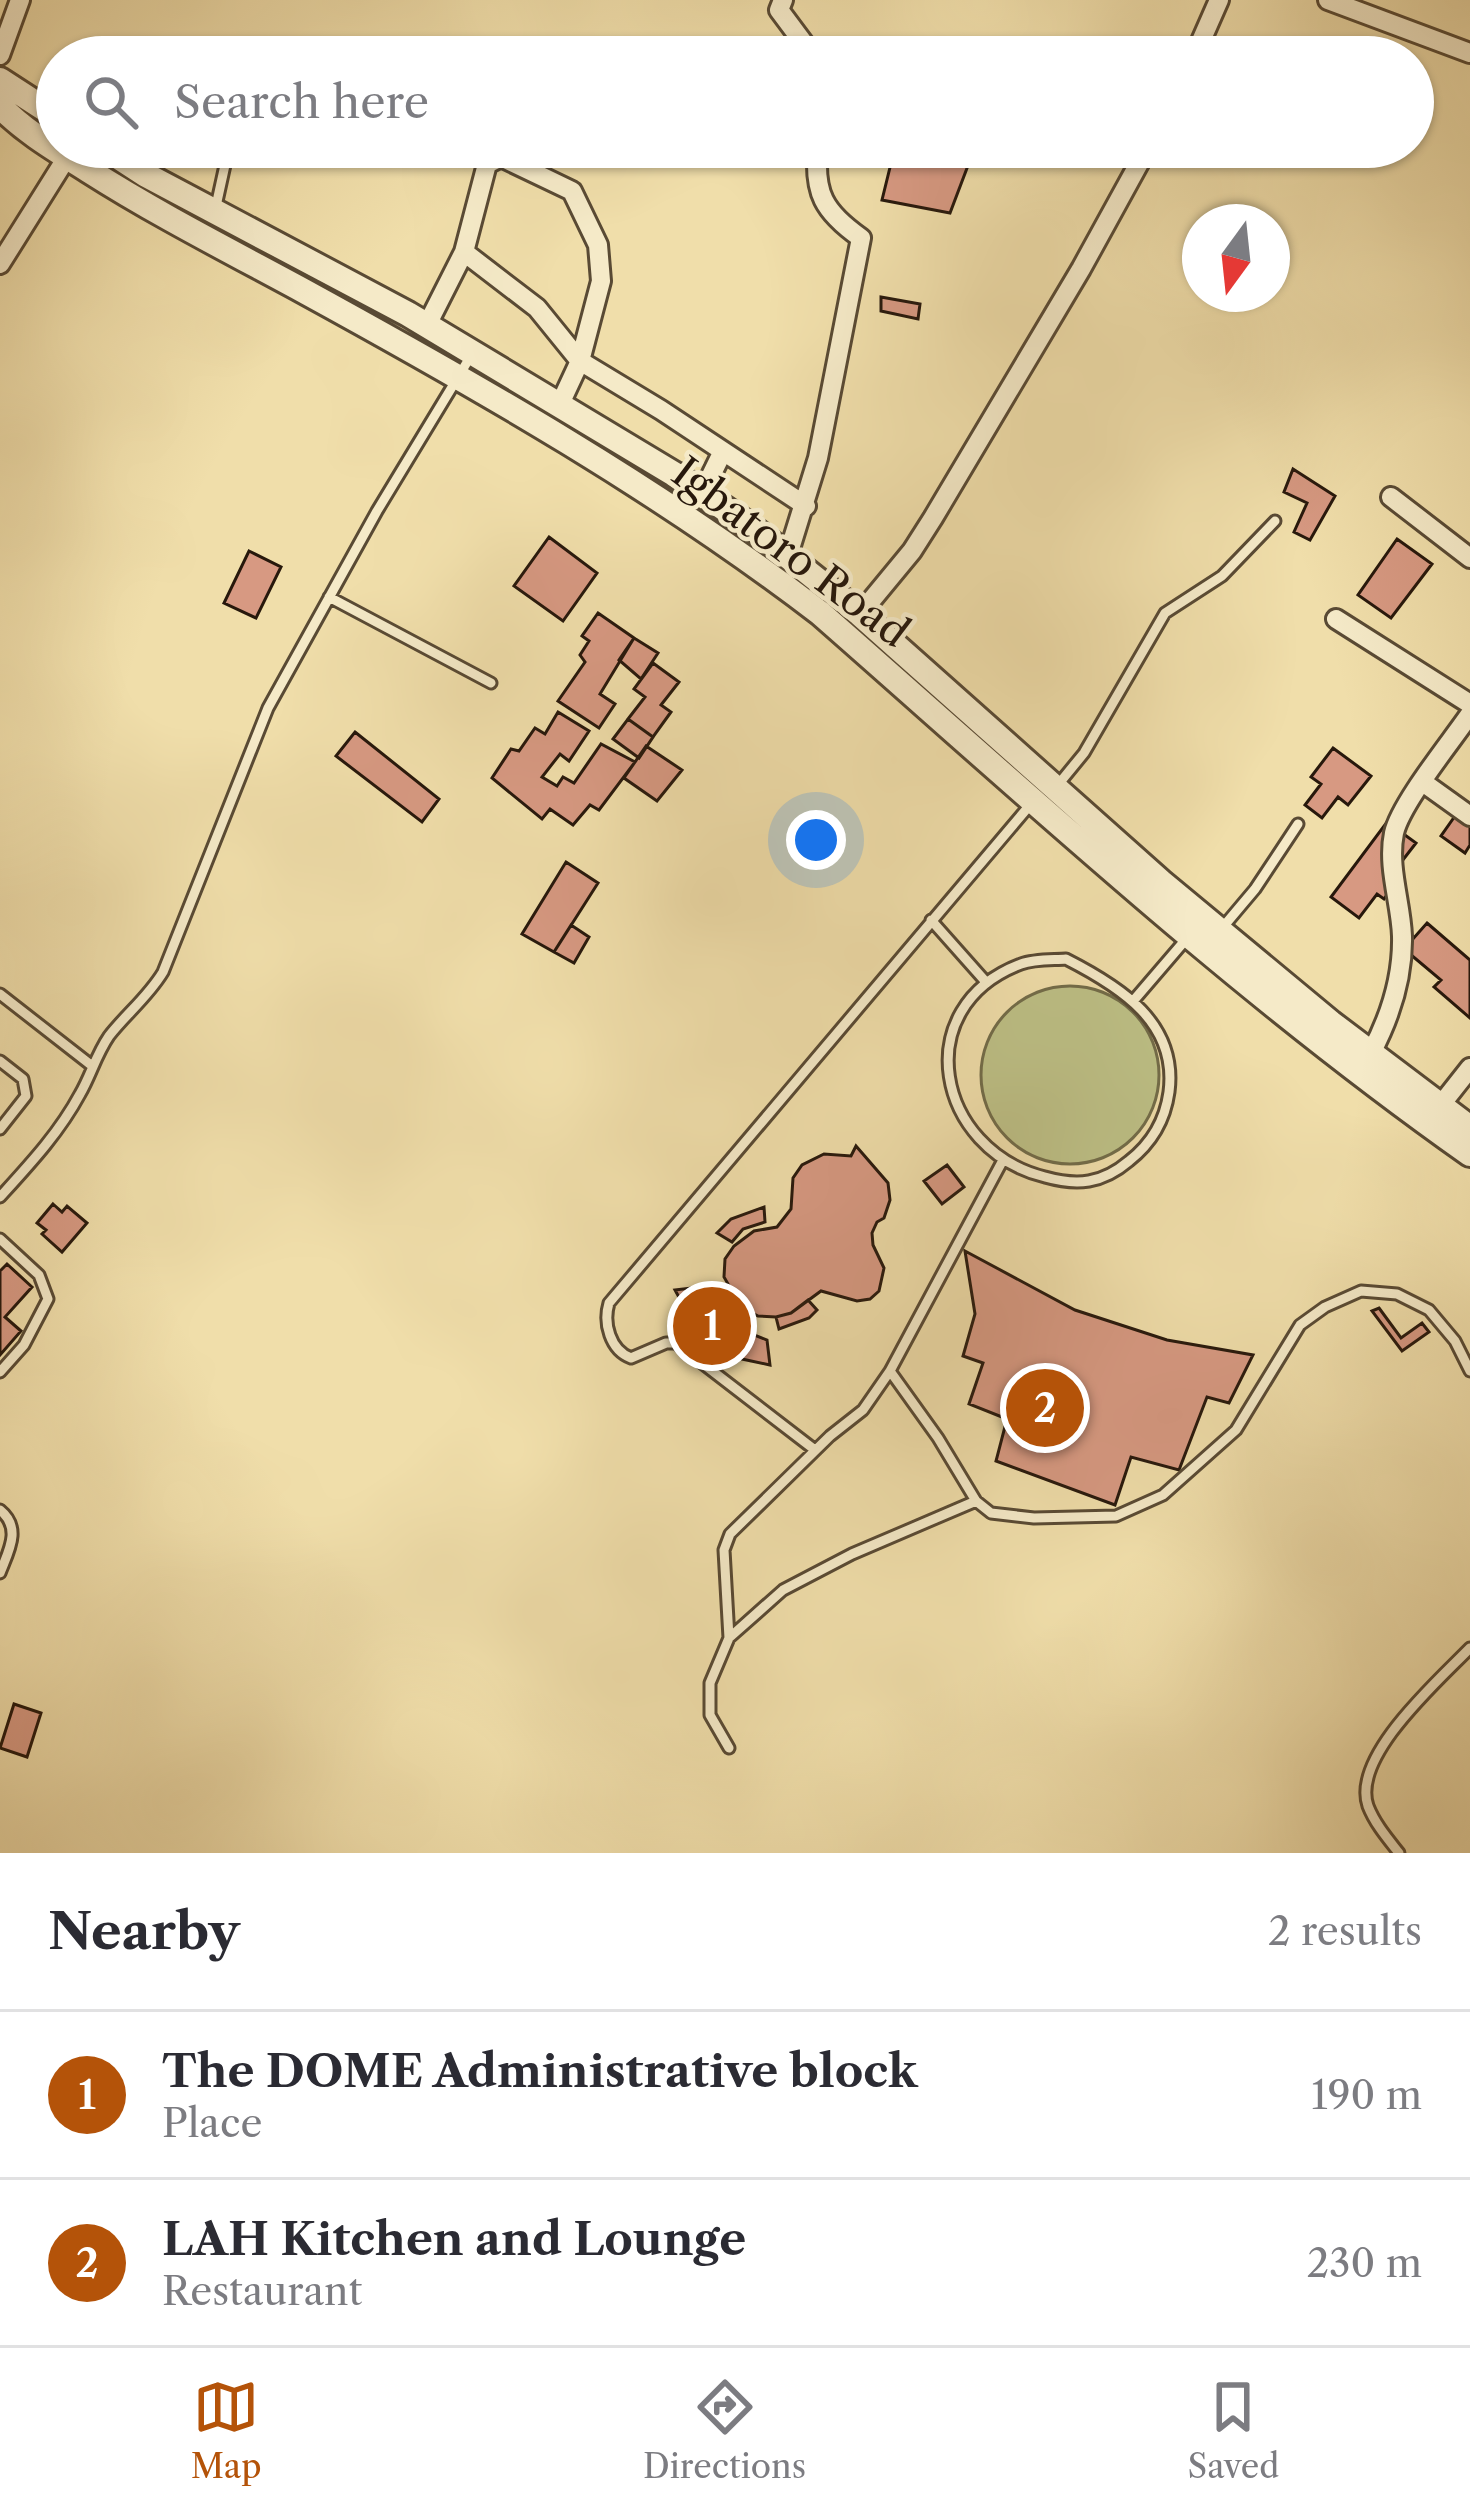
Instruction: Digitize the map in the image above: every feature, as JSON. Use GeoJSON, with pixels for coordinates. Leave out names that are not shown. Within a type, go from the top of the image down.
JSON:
{"type":"FeatureCollection","features":[{"type":"Feature","properties":{"kind":"street"},"geometry":{"type":"LineString","coordinates":[[783,0],[779,10],[798,36]]}},
{"type":"Feature","properties":{"kind":"street"},"geometry":{"type":"LineString","coordinates":[[1204,36],[1220,0]]}},
{"type":"Feature","properties":{"kind":"street"},"geometry":{"type":"LineString","coordinates":[[1328,0],[1424,36]]}},
{"type":"Feature","properties":{"kind":"street"},"geometry":{"type":"LineString","coordinates":[[0,55],[17,4]]}},
{"type":"Feature","properties":{"kind":"street"},"geometry":{"type":"LineString","coordinates":[[1434,40],[1470,53]]}},
{"type":"Feature","properties":{"kind":"street"},"geometry":{"type":"LineString","coordinates":[[0,80],[36,103]]}},
{"type":"Feature","properties":{"kind":"street","name":"Igbatoro Road"},"geometry":{"type":"LineString","coordinates":[[0,106],[36,133]]}},
{"type":"Feature","properties":{"kind":"street"},"geometry":{"type":"LineString","coordinates":[[0,264],[60,168]]}},
{"type":"Feature","properties":{"kind":"street","name":"Igbatoro Road"},"geometry":{"type":"LineString","coordinates":[[85,168],[612,467],[777,579],[1188,937],[1324,1032],[1371,1053],[1470,1128]]}},
{"type":"Feature","properties":{"kind":"street","name":"Igbatoro Road"},"geometry":{"type":"LineString","coordinates":[[139,168],[427,325],[560,404],[788,555],[1220,931],[1324,1032],[1470,1154]]}},
{"type":"Feature","properties":{"kind":"street"},"geometry":{"type":"LineString","coordinates":[[427,325],[464,252],[486,168]]}},
{"type":"Feature","properties":{"kind":"street"},"geometry":{"type":"LineString","coordinates":[[525,168],[572,191],[598,245],[602,268],[580,361],[560,404]]}},
{"type":"Feature","properties":{"kind":"street"},"geometry":{"type":"LineString","coordinates":[[788,555],[806,506],[861,238],[835,220],[818,191],[818,168]]}},
{"type":"Feature","properties":{"kind":"street"},"geometry":{"type":"LineString","coordinates":[[860,614],[922,535],[1137,168]]}},
{"type":"Feature","properties":{"kind":"street"},"geometry":{"type":"LineString","coordinates":[[464,252],[537,308],[580,361],[806,506]]}},
{"type":"Feature","properties":{"kind":"street"},"geometry":{"type":"LineString","coordinates":[[702,494],[723,451]]}},
{"type":"Feature","properties":{"kind":"street"},"geometry":{"type":"LineString","coordinates":[[1391,497],[1470,558]]}},
{"type":"Feature","properties":{"kind":"street"},"geometry":{"type":"LineString","coordinates":[[1336,619],[1470,704]]}},
{"type":"Feature","properties":{"kind":"street"},"geometry":{"type":"LineString","coordinates":[[1371,1053],[1390,1017],[1402,938],[1394,832],[1470,714]]}},
{"type":"Feature","properties":{"kind":"street"},"geometry":{"type":"LineString","coordinates":[[1424,783],[1470,816]]}},
{"type":"Feature","properties":{"kind":"street"},"geometry":{"type":"LineString","coordinates":[[1440,1106],[1470,1068]]}},
{"type":"Feature","properties":{"kind":"lane"},"geometry":{"type":"LineString","coordinates":[[215,211],[224,168]]}},
{"type":"Feature","properties":{"kind":"lane"},"geometry":{"type":"LineString","coordinates":[[0,1196],[50,1142],[109,1037],[163,973],[268,708],[472,353]]}},
{"type":"Feature","properties":{"kind":"lane"},"geometry":{"type":"LineString","coordinates":[[1057,786],[1084,753],[1166,613],[1222,576],[1275,521]]}},
{"type":"Feature","properties":{"kind":"lane"},"geometry":{"type":"LineString","coordinates":[[329,597],[491,683]]}},
{"type":"Feature","properties":{"kind":"lane"},"geometry":{"type":"LineString","coordinates":[[815,1450],[676,1343],[631,1358],[620,1354],[613,1346],[606,1312],[609,1303],[1033,801]]}},
{"type":"Feature","properties":{"kind":"lane"},"geometry":{"type":"LineString","coordinates":[[1220,931],[1256,889],[1298,824]]}},
{"type":"Feature","properties":{"kind":"lane"},"geometry":{"type":"LineString","coordinates":[[931,920],[986,982]]}},
{"type":"Feature","properties":{"kind":"lane"},"geometry":{"type":"LineString","coordinates":[[1134,1000],[1188,937]]}},
{"type":"Feature","properties":{"kind":"lane"},"geometry":{"type":"LineString","coordinates":[[1066,958],[1134,1000],[1162,1033],[1172,1072],[1166,1112],[1147,1147],[1115,1173],[1077,1186],[1030,1174],[1003,1160],[970,1133],[951,1096],[947,1054],[959,1015],[986,982],[1024,962],[1066,958]]}},
{"type":"Feature","properties":{"kind":"lane"},"geometry":{"type":"LineString","coordinates":[[0,994],[91,1066]]}},
{"type":"Feature","properties":{"kind":"lane"},"geometry":{"type":"LineString","coordinates":[[0,1061],[23,1079],[26,1096],[0,1129]]}},
{"type":"Feature","properties":{"kind":"lane"},"geometry":{"type":"LineString","coordinates":[[729,1638],[724,1550],[730,1534],[863,1410],[890,1371],[1003,1160]]}},
{"type":"Feature","properties":{"kind":"lane"},"geometry":{"type":"LineString","coordinates":[[0,1239],[39,1275],[48,1299],[24,1345],[0,1372]]}},
{"type":"Feature","properties":{"kind":"lane"},"geometry":{"type":"LineString","coordinates":[[890,1371],[976,1501],[991,1513],[1013,1518],[1116,1516],[1163,1495],[1236,1430],[1300,1325],[1361,1291],[1397,1294],[1429,1310],[1455,1341],[1470,1371]]}},
{"type":"Feature","properties":{"kind":"lane"},"geometry":{"type":"LineString","coordinates":[[729,1748],[710,1715],[710,1683],[729,1638],[783,1591],[852,1554],[976,1501]]}},
{"type":"Feature","properties":{"kind":"lane"},"geometry":{"type":"LineString","coordinates":[[0,1510],[12,1521],[14,1537],[0,1573]]}},
{"type":"Feature","properties":{"kind":"lane"},"geometry":{"type":"LineString","coordinates":[[1399,1853],[1366,1802],[1370,1763],[1470,1648]]}},
{"type":"Feature","properties":{"kind":"green space"},"geometry":{"type":"Polygon","coordinates":[[[1070,986],[1104,993],[1133,1012],[1152,1041],[1159,1075],[1152,1109],[1133,1138],[1104,1157],[1070,1164],[1036,1157],[1007,1138],[988,1109],[981,1075],[988,1041],[1007,1012],[1036,993],[1070,986]]]}},
{"type":"Feature","properties":{"kind":"building"},"geometry":{"type":"Polygon","coordinates":[[[890,168],[967,168],[950,213],[882,200],[890,168]]]}},
{"type":"Feature","properties":{"kind":"building"},"geometry":{"type":"Polygon","coordinates":[[[881,297],[920,304],[918,319],[881,311],[881,297]]]}},
{"type":"Feature","properties":{"kind":"building"},"geometry":{"type":"Polygon","coordinates":[[[1293,469],[1335,496],[1310,540],[1294,532],[1307,503],[1284,492],[1293,469]]]}},
{"type":"Feature","properties":{"kind":"building"},"geometry":{"type":"Polygon","coordinates":[[[549,537],[597,573],[563,621],[514,586],[549,537]]]}},
{"type":"Feature","properties":{"kind":"building"},"geometry":{"type":"Polygon","coordinates":[[[1397,539],[1432,564],[1391,618],[1358,595],[1397,539]]]}},
{"type":"Feature","properties":{"kind":"building"},"geometry":{"type":"Polygon","coordinates":[[[249,551],[281,567],[256,618],[224,603],[249,551]]]}},
{"type":"Feature","properties":{"kind":"building"},"geometry":{"type":"Polygon","coordinates":[[[598,613],[634,638],[600,694],[615,704],[599,728],[558,701],[585,662],[580,655],[589,641],[582,636],[598,613]]]}},
{"type":"Feature","properties":{"kind":"building"},"geometry":{"type":"Polygon","coordinates":[[[634,638],[658,653],[641,679],[619,660],[634,638]]]}},
{"type":"Feature","properties":{"kind":"building"},"geometry":{"type":"Polygon","coordinates":[[[653,663],[679,682],[661,705],[671,712],[653,737],[628,719],[645,697],[634,689],[653,663]]]}},
{"type":"Feature","properties":{"kind":"building"},"geometry":{"type":"Polygon","coordinates":[[[558,712],[589,731],[569,761],[560,754],[542,777],[557,786],[563,777],[574,783],[601,744],[635,762],[599,810],[590,805],[573,825],[550,809],[542,819],[492,778],[511,749],[519,751],[535,728],[545,734],[558,712]]]}},
{"type":"Feature","properties":{"kind":"building"},"geometry":{"type":"Polygon","coordinates":[[[628,719],[653,737],[639,758],[613,739],[628,719]]]}},
{"type":"Feature","properties":{"kind":"building"},"geometry":{"type":"Polygon","coordinates":[[[355,732],[439,799],[422,822],[336,756],[355,732]]]}},
{"type":"Feature","properties":{"kind":"building"},"geometry":{"type":"Polygon","coordinates":[[[646,746],[682,770],[657,801],[624,778],[646,746]]]}},
{"type":"Feature","properties":{"kind":"building"},"geometry":{"type":"Polygon","coordinates":[[[1333,748],[1371,776],[1348,805],[1338,797],[1322,818],[1305,805],[1321,784],[1311,777],[1333,748]]]}},
{"type":"Feature","properties":{"kind":"building"},"geometry":{"type":"Polygon","coordinates":[[[1455,816],[1470,826],[1465,853],[1441,836],[1455,816]]]}},
{"type":"Feature","properties":{"kind":"building"},"geometry":{"type":"Polygon","coordinates":[[[1387,822],[1416,843],[1392,874],[1399,879],[1384,899],[1377,894],[1359,918],[1331,897],[1387,822]]]}},
{"type":"Feature","properties":{"kind":"building"},"geometry":{"type":"Polygon","coordinates":[[[566,862],[598,883],[554,952],[522,934],[566,862]]]}},
{"type":"Feature","properties":{"kind":"building"},"geometry":{"type":"Polygon","coordinates":[[[1427,923],[1470,960],[1470,1018],[1434,987],[1441,980],[1404,949],[1427,923]]]}},
{"type":"Feature","properties":{"kind":"building"},"geometry":{"type":"Polygon","coordinates":[[[571,925],[589,937],[574,963],[554,952],[571,925]]]}},
{"type":"Feature","properties":{"kind":"building"},"geometry":{"type":"Polygon","coordinates":[[[856,1146],[888,1183],[890,1200],[872,1233],[884,1268],[879,1291],[857,1301],[821,1291],[791,1313],[776,1317],[758,1316],[741,1307],[724,1277],[725,1259],[734,1246],[754,1231],[777,1227],[791,1209],[793,1178],[802,1165],[824,1154],[851,1156],[856,1146]]]}},
{"type":"Feature","properties":{"kind":"building"},"geometry":{"type":"Polygon","coordinates":[[[947,1165],[964,1187],[942,1204],[924,1181],[947,1165]]]}},
{"type":"Feature","properties":{"kind":"building"},"geometry":{"type":"Polygon","coordinates":[[[53,1204],[62,1212],[67,1206],[87,1223],[62,1252],[37,1223],[53,1204]]]}},
{"type":"Feature","properties":{"kind":"building"},"geometry":{"type":"Polygon","coordinates":[[[764,1207],[765,1222],[743,1229],[732,1242],[717,1233],[731,1219],[764,1207]]]}},
{"type":"Feature","properties":{"kind":"building"},"geometry":{"type":"Polygon","coordinates":[[[965,1251],[1075,1310],[1167,1340],[1253,1355],[1229,1403],[1207,1397],[1179,1470],[1131,1457],[1115,1505],[996,1461],[1007,1419],[969,1404],[983,1363],[963,1356],[975,1314],[965,1251]]]}},
{"type":"Feature","properties":{"kind":"building"},"geometry":{"type":"Polygon","coordinates":[[[7,1264],[32,1287],[5,1317],[21,1331],[0,1355],[0,1271],[7,1264]]]}},
{"type":"Feature","properties":{"kind":"building"},"geometry":{"type":"Polygon","coordinates":[[[691,1288],[715,1320],[727,1307],[723,1299],[727,1295],[738,1309],[751,1315],[748,1324],[735,1319],[727,1328],[742,1338],[747,1332],[767,1340],[770,1365],[742,1359],[714,1344],[712,1350],[695,1339],[698,1332],[675,1290],[691,1288]]]}},
{"type":"Feature","properties":{"kind":"building"},"geometry":{"type":"Polygon","coordinates":[[[808,1300],[817,1310],[809,1318],[779,1329],[776,1317],[808,1300]]]}},
{"type":"Feature","properties":{"kind":"building"},"geometry":{"type":"Polygon","coordinates":[[[1379,1308],[1401,1338],[1422,1323],[1429,1332],[1402,1351],[1372,1311],[1379,1308]]]}},
{"type":"Feature","properties":{"kind":"building"},"geometry":{"type":"Polygon","coordinates":[[[14,1704],[41,1713],[27,1757],[0,1748],[14,1704]]]}},
{"type":"Feature","properties":{"kind":"place","name":"The DOME Administrative block"},"geometry":{"type":"Point","coordinates":[712,1326]}},
{"type":"Feature","properties":{"kind":"place","name":"LAH Kitchen and Lounge"},"geometry":{"type":"Point","coordinates":[1045,1408]}}]}
